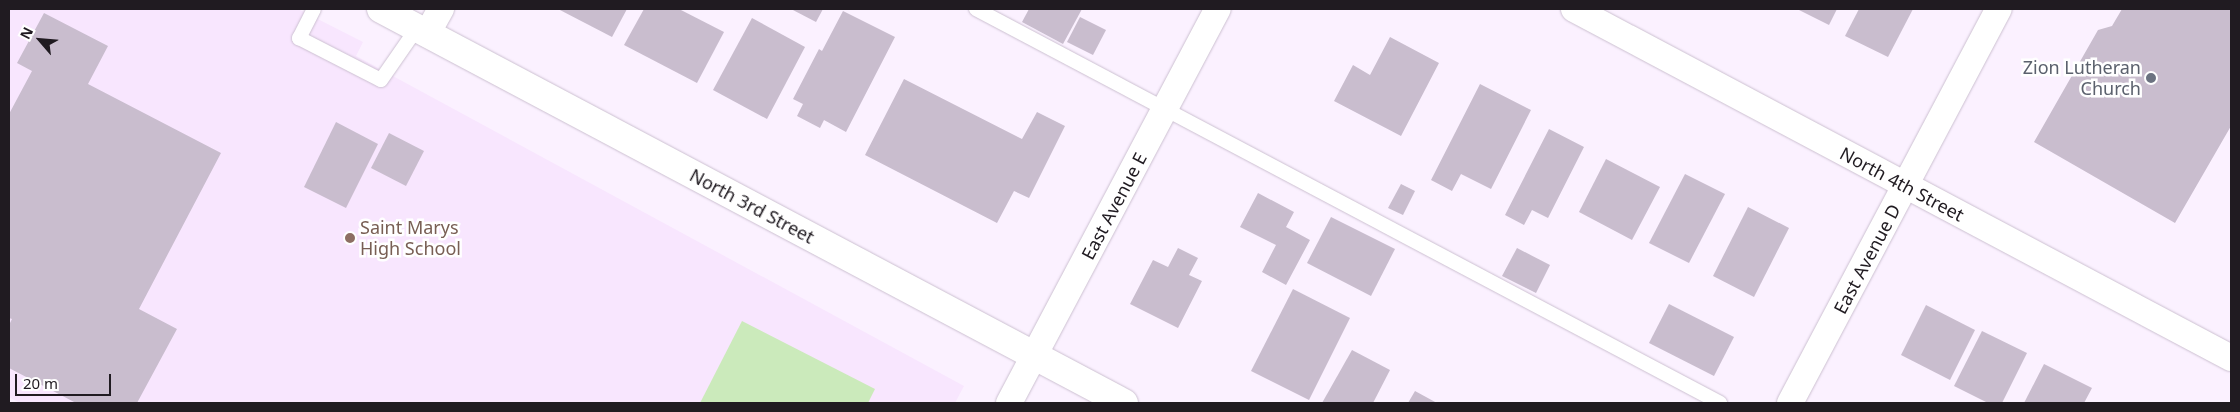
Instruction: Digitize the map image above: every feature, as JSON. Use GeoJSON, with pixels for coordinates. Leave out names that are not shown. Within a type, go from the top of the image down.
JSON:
{"type":"FeatureCollection","features":[{"type":"Feature","properties":{"kind":"street","name":"North 3rd Street"},"geometry":{"type":"LineString","coordinates":[[381,9],[1124,403]]}},
{"type":"Feature","properties":{"kind":"street"},"geometry":{"type":"LineString","coordinates":[[422,31],[441,9]]}},
{"type":"Feature","properties":{"kind":"street","name":"East Avenue E"},"geometry":{"type":"LineString","coordinates":[[1009,403],[1218,9]]}},
{"type":"Feature","properties":{"kind":"street","name":"North 4th Street"},"geometry":{"type":"LineString","coordinates":[[1574,9],[2231,358]]}},
{"type":"Feature","properties":{"kind":"street","name":"East Avenue D"},"geometry":{"type":"LineString","coordinates":[[1790,403],[1999,9]]}},
{"type":"Feature","properties":{"kind":"lane"},"geometry":{"type":"LineString","coordinates":[[314,9],[298,38],[381,80],[422,31]]}},
{"type":"Feature","properties":{"kind":"lane"},"geometry":{"type":"LineString","coordinates":[[976,9],[1720,403]]}},
{"type":"Feature","properties":{"kind":"shaded area","name":"Saint Marys High School"},"geometry":{"type":"Polygon","coordinates":[[[9,9],[298,9],[363,42],[356,56],[964,386],[955,403],[20,403],[9,397],[9,9]]]}},
{"type":"Feature","properties":{"kind":"green space"},"geometry":{"type":"Polygon","coordinates":[[[742,321],[875,389],[868,403],[700,403],[742,321]]]}},
{"type":"Feature","properties":{"kind":"building"},"geometry":{"type":"Polygon","coordinates":[[[558,9],[627,9],[612,37],[558,9]]]}},
{"type":"Feature","properties":{"kind":"building"},"geometry":{"type":"Polygon","coordinates":[[[644,9],[679,9],[724,32],[697,83],[624,45],[644,9]]]}},
{"type":"Feature","properties":{"kind":"building"},"geometry":{"type":"Polygon","coordinates":[[[791,9],[823,9],[816,22],[791,9]]]}},
{"type":"Feature","properties":{"kind":"building"},"geometry":{"type":"Polygon","coordinates":[[[1029,9],[1082,9],[1063,44],[1022,22],[1029,9]]]}},
{"type":"Feature","properties":{"kind":"building"},"geometry":{"type":"Polygon","coordinates":[[[1797,9],[1837,9],[1829,25],[1797,9]]]}},
{"type":"Feature","properties":{"kind":"building"},"geometry":{"type":"Polygon","coordinates":[[[1859,9],[1913,9],[1888,57],[1845,36],[1859,9]]]}},
{"type":"Feature","properties":{"kind":"building","name":"Zion Lutheran Church"},"geometry":{"type":"Polygon","coordinates":[[[2122,9],[2231,9],[2231,126],[2175,223],[2034,142],[2098,30],[2112,26],[2122,9]]]}},
{"type":"Feature","properties":{"kind":"building"},"geometry":{"type":"Polygon","coordinates":[[[843,11],[895,37],[846,132],[824,120],[820,128],[797,116],[803,104],[793,99],[819,49],[822,51],[843,11]]]}},
{"type":"Feature","properties":{"kind":"building"},"geometry":{"type":"Polygon","coordinates":[[[44,13],[108,46],[88,84],[221,153],[139,309],[177,329],[137,403],[76,403],[9,368],[9,325],[12,319],[9,318],[9,114],[32,71],[17,63],[44,13]]]}},
{"type":"Feature","properties":{"kind":"building"},"geometry":{"type":"Polygon","coordinates":[[[1080,17],[1106,30],[1093,55],[1067,42],[1080,17]]]}},
{"type":"Feature","properties":{"kind":"building"},"geometry":{"type":"Polygon","coordinates":[[[752,18],[805,47],[767,119],[713,90],[752,18]]]}},
{"type":"Feature","properties":{"kind":"building"},"geometry":{"type":"Polygon","coordinates":[[[1390,37],[1439,63],[1401,136],[1334,101],[1353,65],[1370,75],[1390,37]]]}},
{"type":"Feature","properties":{"kind":"building"},"geometry":{"type":"Polygon","coordinates":[[[904,79],[1022,139],[1037,112],[1065,126],[1029,198],[1014,191],[997,223],[865,155],[904,79]]]}},
{"type":"Feature","properties":{"kind":"building"},"geometry":{"type":"Polygon","coordinates":[[[1480,84],[1531,110],[1491,189],[1461,174],[1452,191],[1431,180],[1480,84]]]}},
{"type":"Feature","properties":{"kind":"building"},"geometry":{"type":"Polygon","coordinates":[[[336,122],[378,144],[346,208],[304,187],[336,122]]]}},
{"type":"Feature","properties":{"kind":"building"},"geometry":{"type":"Polygon","coordinates":[[[1549,129],[1584,147],[1548,218],[1532,210],[1524,225],[1505,215],[1549,129]]]}},
{"type":"Feature","properties":{"kind":"building"},"geometry":{"type":"Polygon","coordinates":[[[389,133],[424,151],[406,186],[371,168],[389,133]]]}},
{"type":"Feature","properties":{"kind":"building"},"geometry":{"type":"Polygon","coordinates":[[[1606,159],[1660,187],[1632,240],[1579,212],[1606,159]]]}},
{"type":"Feature","properties":{"kind":"building"},"geometry":{"type":"Polygon","coordinates":[[[1685,174],[1725,194],[1689,263],[1649,243],[1685,174]]]}},
{"type":"Feature","properties":{"kind":"building"},"geometry":{"type":"Polygon","coordinates":[[[1401,184],[1415,191],[1403,215],[1388,208],[1401,184]]]}},
{"type":"Feature","properties":{"kind":"building"},"geometry":{"type":"Polygon","coordinates":[[[1258,193],[1294,212],[1286,227],[1310,240],[1286,285],[1262,272],[1276,245],[1240,227],[1258,193]]]}},
{"type":"Feature","properties":{"kind":"building"},"geometry":{"type":"Polygon","coordinates":[[[1748,207],[1789,228],[1754,297],[1713,276],[1748,207]]]}},
{"type":"Feature","properties":{"kind":"building"},"geometry":{"type":"Polygon","coordinates":[[[1331,217],[1395,249],[1371,296],[1307,263],[1331,217]]]}},
{"type":"Feature","properties":{"kind":"building"},"geometry":{"type":"Polygon","coordinates":[[[1178,248],[1198,258],[1189,275],[1202,281],[1178,328],[1130,304],[1153,260],[1168,267],[1178,248]]]}},
{"type":"Feature","properties":{"kind":"building"},"geometry":{"type":"Polygon","coordinates":[[[1517,248],[1550,265],[1536,293],[1502,276],[1517,248]]]}},
{"type":"Feature","properties":{"kind":"building"},"geometry":{"type":"Polygon","coordinates":[[[1293,289],[1350,318],[1309,400],[1251,371],[1293,289]]]}},
{"type":"Feature","properties":{"kind":"building"},"geometry":{"type":"Polygon","coordinates":[[[1669,304],[1734,337],[1714,376],[1649,343],[1669,304]]]}},
{"type":"Feature","properties":{"kind":"building"},"geometry":{"type":"Polygon","coordinates":[[[1926,305],[1975,330],[1950,380],[1901,355],[1926,305]]]}},
{"type":"Feature","properties":{"kind":"building"},"geometry":{"type":"Polygon","coordinates":[[[1982,331],[2027,353],[2002,403],[1988,403],[1954,386],[1982,331]]]}},
{"type":"Feature","properties":{"kind":"building"},"geometry":{"type":"Polygon","coordinates":[[[1352,350],[1390,370],[1373,403],[1322,403],[1352,350]]]}},
{"type":"Feature","properties":{"kind":"building"},"geometry":{"type":"Polygon","coordinates":[[[2044,364],[2092,388],[2084,403],[2024,403],[2044,364]]]}},
{"type":"Feature","properties":{"kind":"building"},"geometry":{"type":"Polygon","coordinates":[[[1415,391],[1437,403],[1408,403],[1415,391]]]}},
{"type":"Feature","properties":{"kind":"place","name":"Zion Lutheran Church"},"geometry":{"type":"Point","coordinates":[2151,78]}},
{"type":"Feature","properties":{"kind":"place","name":"Saint Marys High School"},"geometry":{"type":"Point","coordinates":[350,238]}}]}
